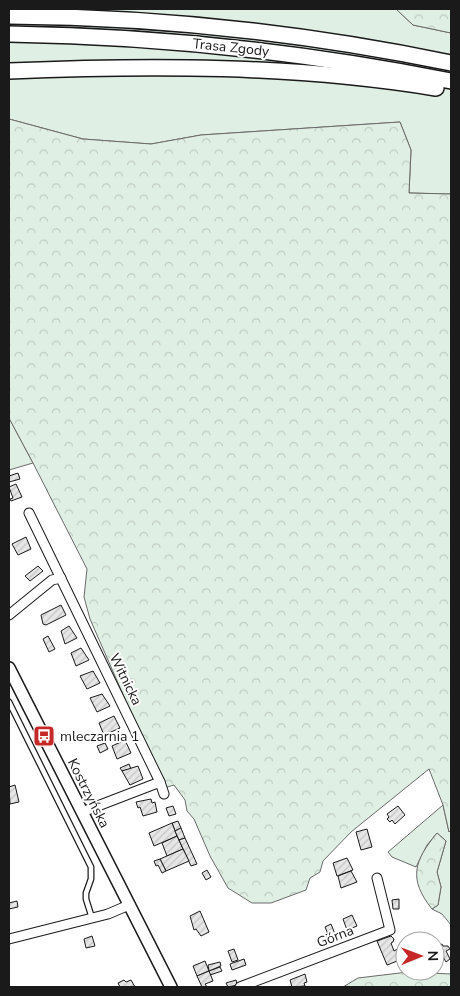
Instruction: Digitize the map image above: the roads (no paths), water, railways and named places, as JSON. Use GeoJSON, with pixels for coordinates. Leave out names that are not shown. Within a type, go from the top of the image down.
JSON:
{"type":"FeatureCollection","features":[{"type":"Feature","properties":{"kind":"highway"},"geometry":{"type":"LineString","coordinates":[[118,9],[178,16],[245,30]]}},
{"type":"Feature","properties":{"kind":"highway","name":"Trasa Zgody"},"geometry":{"type":"LineString","coordinates":[[9,16],[101,18],[245,30],[369,48],[451,63]]}},
{"type":"Feature","properties":{"kind":"highway","name":"Trasa Zgody"},"geometry":{"type":"LineString","coordinates":[[9,34],[138,38],[246,48],[366,65],[451,81]]}},
{"type":"Feature","properties":{"kind":"highway"},"geometry":{"type":"LineString","coordinates":[[9,71],[101,67],[222,68],[366,79],[451,90]]}},
{"type":"Feature","properties":{"kind":"main road","name":"Kostrzyńska"},"geometry":{"type":"LineString","coordinates":[[9,668],[171,987]]}},
{"type":"Feature","properties":{"kind":"street","name":"Witnicka"},"geometry":{"type":"LineString","coordinates":[[29,513],[160,782],[164,794]]}},
{"type":"Feature","properties":{"kind":"street"},"geometry":{"type":"LineString","coordinates":[[9,615],[52,580],[61,578]]}},
{"type":"Feature","properties":{"kind":"street"},"geometry":{"type":"LineString","coordinates":[[82,812],[160,782]]}},
{"type":"Feature","properties":{"kind":"street","name":"Górna"},"geometry":{"type":"LineString","coordinates":[[240,987],[390,930],[377,878]]}},
{"type":"Feature","properties":{"kind":"street"},"geometry":{"type":"LineString","coordinates":[[9,939],[111,913],[129,905]]}},
{"type":"Feature","properties":{"kind":"lane"},"geometry":{"type":"LineString","coordinates":[[9,702],[91,867],[92,879],[86,893],[86,899],[92,918]]}},
{"type":"Feature","properties":{"kind":"place","name":"mleczarnia 1"},"geometry":{"type":"Point","coordinates":[44,736]}}]}
